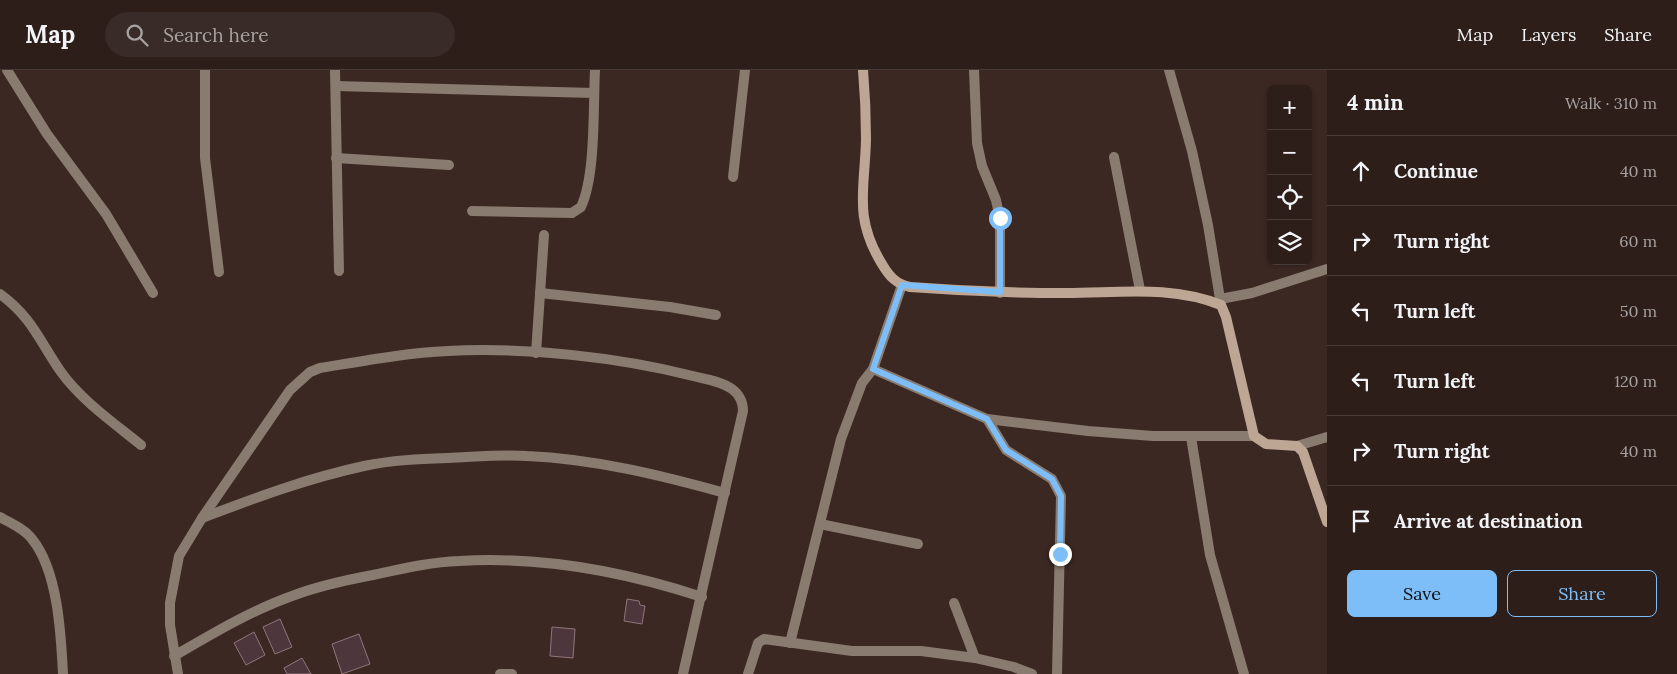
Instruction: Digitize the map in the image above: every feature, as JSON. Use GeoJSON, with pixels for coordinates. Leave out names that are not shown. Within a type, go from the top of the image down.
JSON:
{"type":"FeatureCollection","features":[{"type":"Feature","properties":{"kind":"street"},"geometry":{"type":"LineString","coordinates":[[7,70],[47,134],[106,214],[153,293]]}},
{"type":"Feature","properties":{"kind":"street"},"geometry":{"type":"LineString","coordinates":[[205,70],[205,158],[219,272]]}},
{"type":"Feature","properties":{"kind":"street"},"geometry":{"type":"LineString","coordinates":[[335,70],[339,271]]}},
{"type":"Feature","properties":{"kind":"street"},"geometry":{"type":"LineString","coordinates":[[472,211],[572,213],[581,207],[590,165],[595,70]]}},
{"type":"Feature","properties":{"kind":"street"},"geometry":{"type":"LineString","coordinates":[[733,176],[745,70]]}},
{"type":"Feature","properties":{"kind":"street"},"geometry":{"type":"LineString","coordinates":[[863,70],[866,123],[861,201],[863,220],[868,238],[876,255],[893,279],[902,285],[1000,292],[1068,293],[1140,290],[1196,296],[1220,302],[1327,269]]}},
{"type":"Feature","properties":{"kind":"street"},"geometry":{"type":"LineString","coordinates":[[974,70],[977,144],[982,166],[996,200],[1000,218],[1000,292]]}},
{"type":"Feature","properties":{"kind":"street"},"geometry":{"type":"LineString","coordinates":[[1172,71],[1208,225],[1220,302],[1226,317],[1254,436]]}},
{"type":"Feature","properties":{"kind":"street"},"geometry":{"type":"LineString","coordinates":[[336,86],[594,93]]}},
{"type":"Feature","properties":{"kind":"street"},"geometry":{"type":"LineString","coordinates":[[1114,157],[1140,290]]}},
{"type":"Feature","properties":{"kind":"street"},"geometry":{"type":"LineString","coordinates":[[336,158],[449,165]]}},
{"type":"Feature","properties":{"kind":"street"},"geometry":{"type":"LineString","coordinates":[[536,353],[544,236]]}},
{"type":"Feature","properties":{"kind":"street"},"geometry":{"type":"LineString","coordinates":[[790,642],[846,425],[862,384],[873,369],[902,285]]}},
{"type":"Feature","properties":{"kind":"street"},"geometry":{"type":"LineString","coordinates":[[540,293],[670,307],[716,315]]}},
{"type":"Feature","properties":{"kind":"street"},"geometry":{"type":"LineString","coordinates":[[0,294],[15,304],[36,330],[61,371],[78,393],[141,446]]}},
{"type":"Feature","properties":{"kind":"street"},"geometry":{"type":"LineString","coordinates":[[178,674],[170,625],[174,578],[179,556],[202,518],[290,390],[310,372],[368,360],[447,351],[488,350],[536,353],[669,370],[731,388],[741,398],[743,411],[683,674]]}},
{"type":"Feature","properties":{"kind":"street"},"geometry":{"type":"LineString","coordinates":[[873,369],[987,419],[1088,431],[1191,437],[1254,436],[1266,444],[1296,446],[1327,437]]}},
{"type":"Feature","properties":{"kind":"street"},"geometry":{"type":"LineString","coordinates":[[987,419],[1006,450],[1052,479],[1061,496],[1057,674]]}},
{"type":"Feature","properties":{"kind":"street"},"geometry":{"type":"LineString","coordinates":[[1191,437],[1210,556],[1244,674]]}},
{"type":"Feature","properties":{"kind":"street"},"geometry":{"type":"LineString","coordinates":[[1296,446],[1303,452],[1327,522]]}},
{"type":"Feature","properties":{"kind":"street"},"geometry":{"type":"LineString","coordinates":[[202,518],[274,491],[352,469],[390,461],[469,457],[526,456],[603,464],[640,470],[725,493]]}},
{"type":"Feature","properties":{"kind":"street"},"geometry":{"type":"LineString","coordinates":[[0,517],[31,537],[46,562],[55,601],[63,674]]}},
{"type":"Feature","properties":{"kind":"street"},"geometry":{"type":"LineString","coordinates":[[820,524],[918,544]]}},
{"type":"Feature","properties":{"kind":"street"},"geometry":{"type":"LineString","coordinates":[[174,656],[236,620],[293,596],[350,580],[404,568],[458,560],[560,563],[633,576],[702,596]]}},
{"type":"Feature","properties":{"kind":"street"},"geometry":{"type":"LineString","coordinates":[[954,603],[975,658]]}},
{"type":"Feature","properties":{"kind":"street"},"geometry":{"type":"LineString","coordinates":[[748,674],[761,640],[764,639],[852,652],[922,651],[975,658],[1014,667],[1032,674]]}},
{"type":"Feature","properties":{"kind":"street"},"geometry":{"type":"LineString","coordinates":[[500,674],[512,674]]}},
{"type":"Feature","properties":{"kind":"building"},"geometry":{"type":"Polygon","coordinates":[[[627,599],[639,601],[640,605],[645,606],[642,624],[624,621],[627,599]]]}},
{"type":"Feature","properties":{"kind":"building"},"geometry":{"type":"Polygon","coordinates":[[[280,619],[292,647],[275,654],[263,627],[280,619]]]}},
{"type":"Feature","properties":{"kind":"building"},"geometry":{"type":"Polygon","coordinates":[[[552,627],[575,629],[573,658],[550,656],[552,627]]]}},
{"type":"Feature","properties":{"kind":"building"},"geometry":{"type":"Polygon","coordinates":[[[254,632],[265,655],[246,665],[234,643],[254,632]]]}},
{"type":"Feature","properties":{"kind":"building"},"geometry":{"type":"Polygon","coordinates":[[[359,634],[370,664],[342,674],[332,644],[359,634]]]}},
{"type":"Feature","properties":{"kind":"building"},"geometry":{"type":"Polygon","coordinates":[[[302,658],[311,674],[287,674],[284,668],[302,658]]]}},
{"type":"Feature","properties":{"kind":"route"},"geometry":{"type":"LineString","coordinates":[[1000,218],[1000,292],[902,285],[873,369],[987,419],[1006,450],[1052,479],[1057,485],[1061,496],[1060,554]]}}]}
